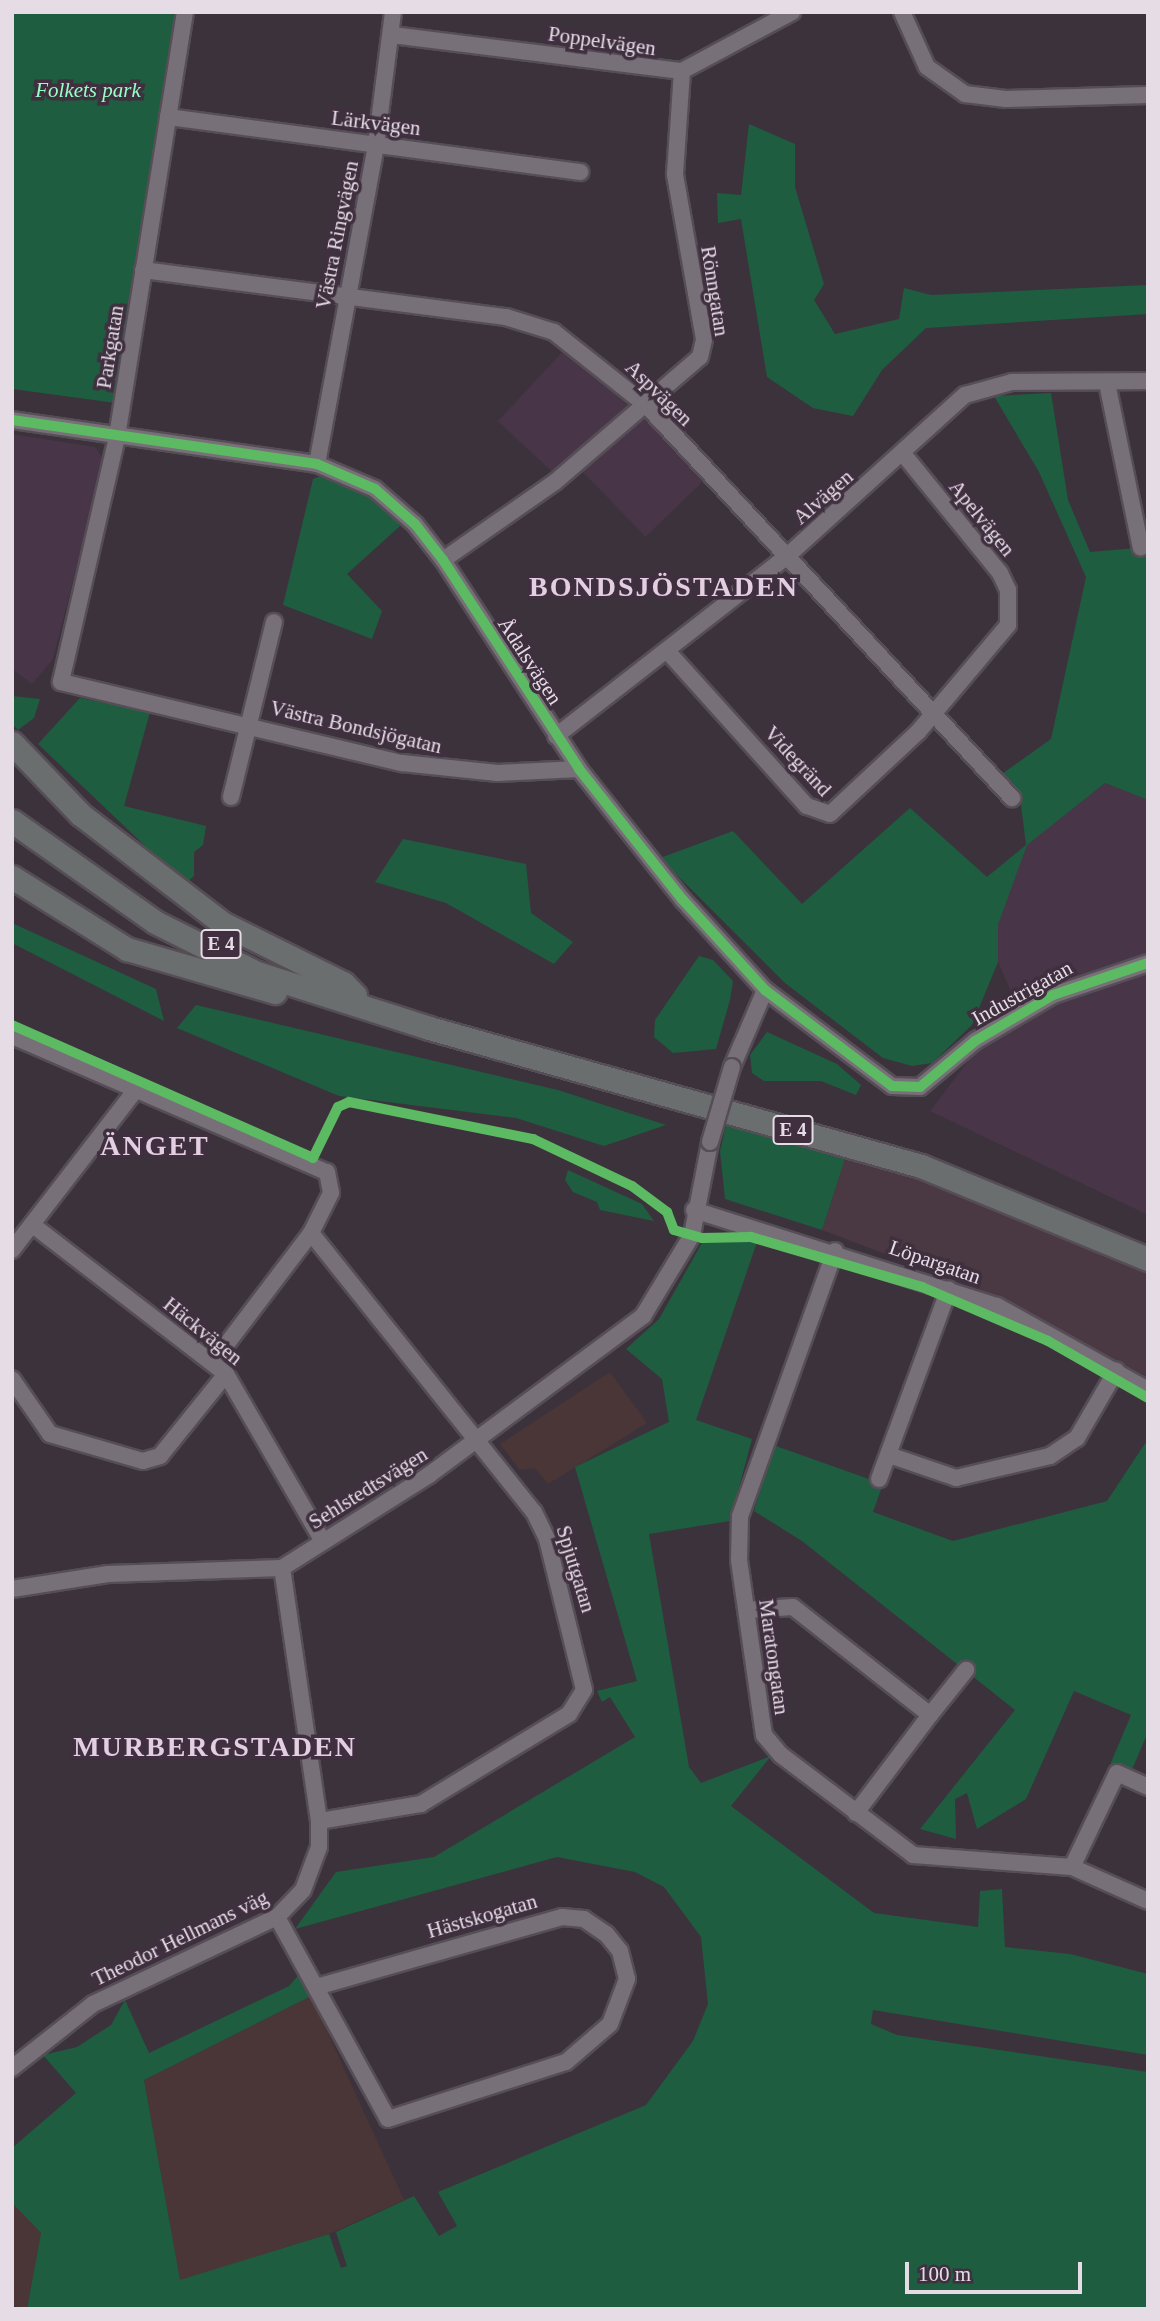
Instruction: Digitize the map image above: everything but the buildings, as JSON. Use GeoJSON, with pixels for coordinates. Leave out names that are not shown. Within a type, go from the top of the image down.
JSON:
{"type":"FeatureCollection","features":[{"type":"Feature","properties":{"kind":"highway","name":"E 4"},"geometry":{"type":"LineString","coordinates":[[12,743],[80,814],[222,923],[343,983],[355,995]]}},
{"type":"Feature","properties":{"kind":"highway","name":"E 4"},"geometry":{"type":"LineString","coordinates":[[12,821],[93,880],[210,952],[330,996],[921,1166],[1148,1259]]}},
{"type":"Feature","properties":{"kind":"highway","name":"E 4"},"geometry":{"type":"LineString","coordinates":[[12,877],[83,926],[156,961],[270,991],[330,996]]}},
{"type":"Feature","properties":{"kind":"highway","name":"E 4"},"geometry":{"type":"LineString","coordinates":[[93,880],[231,949],[355,995],[908,1150],[1148,1244]]}},
{"type":"Feature","properties":{"kind":"street","name":"Parkgatan"},"geometry":{"type":"LineString","coordinates":[[63,684],[61,668],[117,437],[185,12]]}},
{"type":"Feature","properties":{"kind":"street","name":"Västra Ringvägen"},"geometry":{"type":"LineString","coordinates":[[317,464],[376,145],[393,12]]}},
{"type":"Feature","properties":{"kind":"street"},"geometry":{"type":"LineString","coordinates":[[682,71],[792,12]]}},
{"type":"Feature","properties":{"kind":"street"},"geometry":{"type":"LineString","coordinates":[[902,12],[927,67],[965,94],[1006,99],[1148,96]]}},
{"type":"Feature","properties":{"kind":"street","name":"Poppelvägen"},"geometry":{"type":"LineString","coordinates":[[392,35],[682,71]]}},
{"type":"Feature","properties":{"kind":"street","name":"Rönngatan"},"geometry":{"type":"LineString","coordinates":[[443,560],[555,482],[693,365],[704,345],[675,174],[682,71]]}},
{"type":"Feature","properties":{"kind":"street","name":"Lärkvägen"},"geometry":{"type":"LineString","coordinates":[[168,117],[580,172]]}},
{"type":"Feature","properties":{"kind":"street","name":"Aspvägen"},"geometry":{"type":"LineString","coordinates":[[143,270],[347,296],[535,325],[573,344],[647,406],[785,558],[1012,798]]}},
{"type":"Feature","properties":{"kind":"street","name":"Alvägen"},"geometry":{"type":"LineString","coordinates":[[556,736],[669,653],[785,558],[904,455],[951,405],[979,389],[1012,382],[1148,381]]}},
{"type":"Feature","properties":{"kind":"street"},"geometry":{"type":"LineString","coordinates":[[1107,383],[1141,548]]}},
{"type":"Feature","properties":{"kind":"street","name":"Ådalsvägen"},"geometry":{"type":"LineString","coordinates":[[12,420],[317,464],[374,489],[415,524],[443,560],[579,769],[683,900],[765,990],[892,1086],[928,1082]]}},
{"type":"Feature","properties":{"kind":"street","name":"Apelvägen"},"geometry":{"type":"LineString","coordinates":[[904,455],[1000,573],[1011,607],[1002,638],[933,713]]}},
{"type":"Feature","properties":{"kind":"street","name":"Västra Bondsjögatan"},"geometry":{"type":"LineString","coordinates":[[232,797],[274,622]]}},
{"type":"Feature","properties":{"kind":"street","name":"Videgränd"},"geometry":{"type":"LineString","coordinates":[[669,653],[818,815],[841,804],[933,713]]}},
{"type":"Feature","properties":{"kind":"street","name":"Västra Bondsjögatan"},"geometry":{"type":"LineString","coordinates":[[63,684],[452,769],[579,769]]}},
{"type":"Feature","properties":{"kind":"street","name":"Industrigatan"},"geometry":{"type":"LineString","coordinates":[[928,1082],[975,1041],[1053,995],[1148,963]]}},
{"type":"Feature","properties":{"kind":"street","name":"Sehlstedtsvägen"},"geometry":{"type":"LineString","coordinates":[[282,1568],[480,1440],[634,1327],[692,1235],[694,1210],[710,1142],[732,1067],[765,990]]}},
{"type":"Feature","properties":{"kind":"street"},"geometry":{"type":"LineString","coordinates":[[12,1036],[327,1172],[331,1193],[311,1233],[213,1362]]}},
{"type":"Feature","properties":{"kind":"street"},"geometry":{"type":"LineString","coordinates":[[12,1250],[34,1226],[137,1088]]}},
{"type":"Feature","properties":{"kind":"street","name":"Löpargatan"},"geometry":{"type":"LineString","coordinates":[[694,1210],[835,1251],[949,1289],[1035,1324],[1148,1390]]}},
{"type":"Feature","properties":{"kind":"street","name":"Häckvägen"},"geometry":{"type":"LineString","coordinates":[[34,1226],[226,1374],[323,1541]]}},
{"type":"Feature","properties":{"kind":"street","name":"Spjutgatan"},"geometry":{"type":"LineString","coordinates":[[311,1233],[480,1440],[547,1539],[584,1674],[579,1704],[421,1804],[319,1821]]}},
{"type":"Feature","properties":{"kind":"street","name":"Maratongatan"},"geometry":{"type":"LineString","coordinates":[[835,1251],[740,1516],[747,1610],[770,1745],[913,1854],[1072,1867],[1148,1901]]}},
{"type":"Feature","properties":{"kind":"street"},"geometry":{"type":"LineString","coordinates":[[879,1479],[949,1289]]}},
{"type":"Feature","properties":{"kind":"street"},"geometry":{"type":"LineString","coordinates":[[889,1455],[956,1478],[1050,1456],[1077,1438],[1115,1371]]}},
{"type":"Feature","properties":{"kind":"street"},"geometry":{"type":"LineString","coordinates":[[12,1379],[50,1434],[143,1461],[160,1456],[226,1374]]}},
{"type":"Feature","properties":{"kind":"street"},"geometry":{"type":"LineString","coordinates":[[12,1589],[84,1576],[282,1568]]}},
{"type":"Feature","properties":{"kind":"street","name":"Theodor Hellmans väg"},"geometry":{"type":"LineString","coordinates":[[12,2068],[93,2004],[277,1917],[313,1869],[319,1821],[282,1568]]}},
{"type":"Feature","properties":{"kind":"street"},"geometry":{"type":"LineString","coordinates":[[747,1610],[793,1607],[930,1715]]}},
{"type":"Feature","properties":{"kind":"street"},"geometry":{"type":"LineString","coordinates":[[856,1813],[966,1670]]}},
{"type":"Feature","properties":{"kind":"street"},"geometry":{"type":"LineString","coordinates":[[1072,1867],[1116,1773],[1148,1787]]}},
{"type":"Feature","properties":{"kind":"street"},"geometry":{"type":"LineString","coordinates":[[277,1917],[317,1987]]}},
{"type":"Feature","properties":{"kind":"street","name":"Hästskogatan"},"geometry":{"type":"LineString","coordinates":[[550,1918],[591,1922],[618,1946],[624,1998],[594,2042],[534,2076],[388,2119],[317,1987],[550,1918]]}},
{"type":"Feature","properties":{"kind":"shaded area"},"geometry":{"type":"Polygon","coordinates":[[[566,348],[629,407],[561,480],[498,421],[566,348]]]}},
{"type":"Feature","properties":{"kind":"shaded area"},"geometry":{"type":"Polygon","coordinates":[[[642,415],[705,480],[646,537],[583,472],[642,415]]]}},
{"type":"Feature","properties":{"kind":"shaded area"},"geometry":{"type":"Polygon","coordinates":[[[12,434],[95,447],[104,460],[53,659],[32,684],[12,669],[12,434]]]}},
{"type":"Feature","properties":{"kind":"shaded area"},"geometry":{"type":"Polygon","coordinates":[[[1105,783],[1148,800],[1148,1215],[930,1111],[1015,1000],[998,962],[998,925],[1026,845],[1105,783]]]}},
{"type":"Feature","properties":{"kind":"shaded area"},"geometry":{"type":"Polygon","coordinates":[[[846,1156],[987,1201],[1148,1273],[1148,1377],[981,1290],[822,1230],[846,1156]]]}},
{"type":"Feature","properties":{"kind":"shaded area"},"geometry":{"type":"Polygon","coordinates":[[[610,1372],[647,1423],[548,1484],[535,1468],[520,1470],[500,1444],[610,1372]]]}},
{"type":"Feature","properties":{"kind":"shaded area"},"geometry":{"type":"Polygon","coordinates":[[[311,1996],[404,2200],[329,2234],[180,2281],[144,2080],[311,1996]]]}},
{"type":"Feature","properties":{"kind":"shaded area"},"geometry":{"type":"Polygon","coordinates":[[[12,2203],[41,2233],[27,2309],[12,2305],[12,2203]]]}},
{"type":"Feature","properties":{"kind":"green space","name":"Folkets park"},"geometry":{"type":"Polygon","coordinates":[[[12,12],[179,12],[116,403],[12,389],[12,12]]]}},
{"type":"Feature","properties":{"kind":"green space"},"geometry":{"type":"Polygon","coordinates":[[[749,124],[795,144],[795,187],[824,284],[814,300],[835,334],[899,319],[904,288],[931,295],[1148,285],[1148,314],[926,328],[882,370],[853,416],[813,408],[767,377],[741,219],[718,223],[717,193],[741,195],[749,124]]]}},
{"type":"Feature","properties":{"kind":"green space"},"geometry":{"type":"Polygon","coordinates":[[[1051,393],[1068,500],[1090,552],[1148,547],[1148,800],[1105,783],[1027,845],[998,925],[998,962],[972,1025],[932,1063],[912,1066],[883,1058],[785,983],[660,858],[733,831],[802,904],[910,808],[987,877],[1026,845],[1020,797],[999,776],[1051,739],[1086,577],[1039,472],[994,396],[1051,393]]]}},
{"type":"Feature","properties":{"kind":"green space"},"geometry":{"type":"Polygon","coordinates":[[[329,473],[389,506],[400,526],[347,574],[382,611],[372,639],[283,605],[313,479],[329,473]]]}},
{"type":"Feature","properties":{"kind":"green space"},"geometry":{"type":"Polygon","coordinates":[[[12,696],[40,699],[34,718],[18,730],[12,724],[12,696]]]}},
{"type":"Feature","properties":{"kind":"green space"},"geometry":{"type":"Polygon","coordinates":[[[80,698],[150,712],[124,806],[206,826],[203,845],[194,852],[194,876],[185,884],[38,744],[80,698]]]}},
{"type":"Feature","properties":{"kind":"green space"},"geometry":{"type":"Polygon","coordinates":[[[403,839],[526,864],[531,913],[573,942],[554,964],[446,903],[375,882],[403,839]]]}},
{"type":"Feature","properties":{"kind":"green space"},"geometry":{"type":"Polygon","coordinates":[[[12,923],[156,989],[164,1021],[12,943],[12,923]]]}},
{"type":"Feature","properties":{"kind":"green space"},"geometry":{"type":"Polygon","coordinates":[[[699,956],[713,960],[733,981],[730,1000],[716,1049],[673,1053],[654,1037],[655,1020],[699,956]]]}},
{"type":"Feature","properties":{"kind":"green space"},"geometry":{"type":"Polygon","coordinates":[[[196,1005],[558,1090],[666,1125],[604,1146],[516,1118],[339,1096],[177,1028],[196,1005]]]}},
{"type":"Feature","properties":{"kind":"green space"},"geometry":{"type":"Polygon","coordinates":[[[767,1032],[837,1064],[861,1085],[856,1095],[821,1081],[764,1081],[752,1073],[750,1055],[767,1032]]]}},
{"type":"Feature","properties":{"kind":"green space"},"geometry":{"type":"Polygon","coordinates":[[[727,1121],[846,1156],[822,1230],[725,1199],[720,1151],[727,1121]]]}},
{"type":"Feature","properties":{"kind":"green space"},"geometry":{"type":"Polygon","coordinates":[[[568,1170],[642,1204],[654,1221],[600,1210],[597,1202],[573,1192],[565,1180],[568,1170]]]}},
{"type":"Feature","properties":{"kind":"green space"},"geometry":{"type":"Polygon","coordinates":[[[729,1238],[757,1242],[696,1420],[752,1439],[730,1521],[649,1534],[689,1767],[701,1783],[771,1756],[731,1806],[874,1913],[978,1927],[980,1891],[1002,1889],[1005,1947],[1070,1954],[1148,1974],[1148,2055],[873,2010],[871,2024],[897,2035],[1148,2072],[1148,2309],[27,2309],[41,2233],[12,2203],[12,2148],[76,2093],[43,2055],[77,2047],[111,2025],[125,2000],[149,2053],[289,1986],[304,1969],[328,1995],[311,1996],[144,2080],[180,2280],[329,2234],[341,2268],[347,2266],[336,2232],[414,2196],[439,2236],[457,2226],[438,2192],[646,2105],[693,2041],[708,2004],[701,1937],[664,1887],[635,1872],[557,1857],[295,1929],[336,1872],[434,1857],[635,1737],[610,1697],[602,1702],[597,1691],[637,1681],[575,1467],[669,1422],[662,1379],[626,1349],[659,1319],[703,1241],[729,1238]]]}},
{"type":"Feature","properties":{"kind":"green space"},"geometry":{"type":"Polygon","coordinates":[[[1148,1439],[1148,1732],[1131,1772],[1110,1765],[1131,1715],[1074,1691],[1026,1799],[977,1829],[967,1793],[955,1799],[956,1839],[920,1829],[1015,1710],[802,1541],[754,1511],[773,1445],[883,1484],[873,1512],[953,1541],[1107,1501],[1148,1439]]]}},
{"type":"Feature","properties":{"kind":"cycle path"},"geometry":{"type":"LineString","coordinates":[[12,420],[317,464],[375,489],[415,524],[443,560],[579,769],[683,900],[765,990],[892,1086],[920,1087],[975,1041],[1053,995],[1148,963]]}},
{"type":"Feature","properties":{"kind":"cycle path"},"geometry":{"type":"LineString","coordinates":[[12,1025],[313,1158],[338,1107],[349,1102],[533,1139],[632,1186],[667,1212],[674,1230],[702,1238],[751,1237],[922,1287],[1048,1341],[1148,1398]]}},
{"type":"Feature","properties":{"kind":"district","name":"BONDSJÖSTADEN"},"geometry":{"type":"Point","coordinates":[664,587]}},
{"type":"Feature","properties":{"kind":"district","name":"ÄNGET"},"geometry":{"type":"Point","coordinates":[155,1146]}},
{"type":"Feature","properties":{"kind":"district","name":"MURBERGSTADEN"},"geometry":{"type":"Point","coordinates":[215,1747]}}]}
